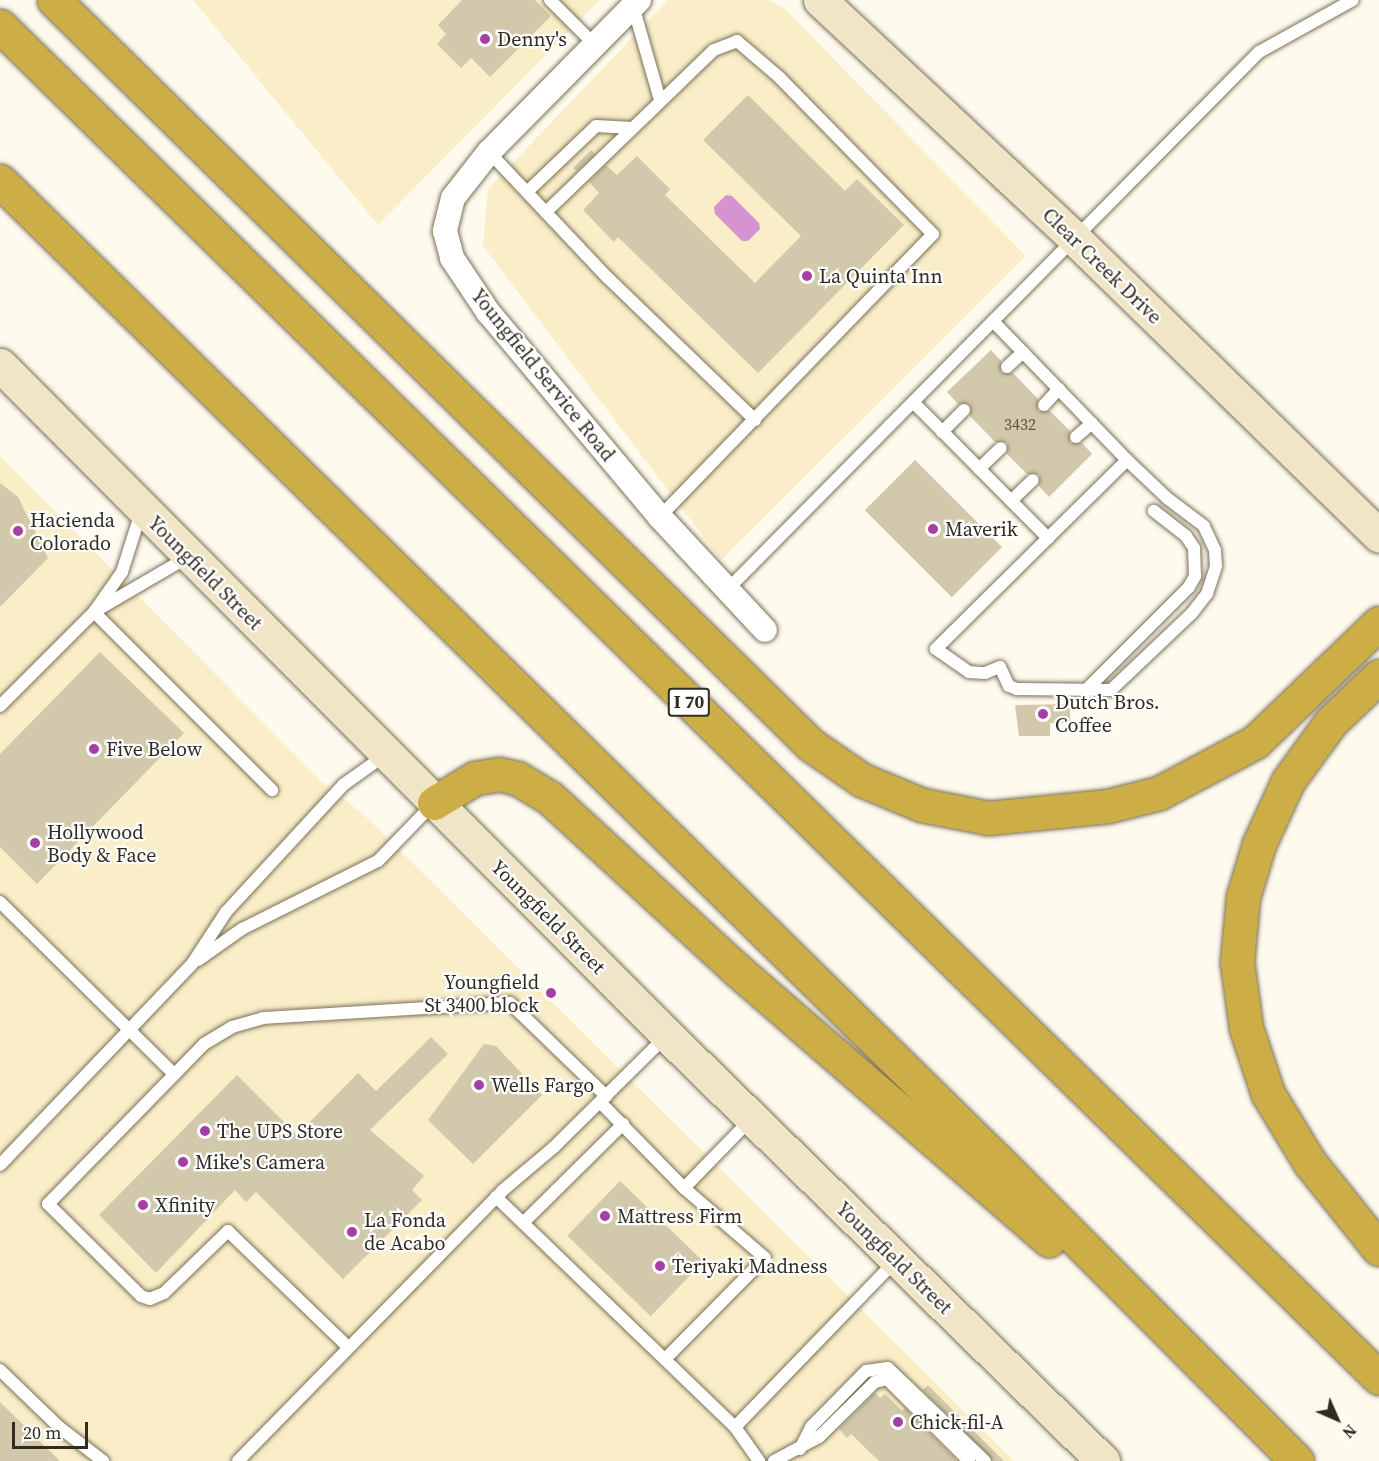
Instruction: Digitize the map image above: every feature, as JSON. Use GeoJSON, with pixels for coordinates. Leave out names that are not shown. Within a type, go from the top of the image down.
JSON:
{"type":"FeatureCollection","features":[{"type":"Feature","properties":{"kind":"highway"},"geometry":{"type":"LineString","coordinates":[[54,0],[811,745],[862,780],[922,805],[988,818],[1075,811],[1159,792],[1255,742],[1379,623]]}},
{"type":"Feature","properties":{"kind":"highway","name":"I 70"},"geometry":{"type":"LineString","coordinates":[[0,26],[1379,1378]]}},
{"type":"Feature","properties":{"kind":"highway"},"geometry":{"type":"LineString","coordinates":[[0,182],[998,1160],[1297,1461]]}},
{"type":"Feature","properties":{"kind":"highway"},"geometry":{"type":"LineString","coordinates":[[1379,676],[1332,722],[1288,781],[1259,844],[1243,897],[1237,962],[1246,1028],[1268,1094],[1310,1163],[1379,1249]]}},
{"type":"Feature","properties":{"kind":"highway"},"geometry":{"type":"LineString","coordinates":[[434,803],[475,778],[499,774],[517,778],[549,797],[736,969],[1245,1409]]}},
{"type":"Feature","properties":{"kind":"main road","name":"Clear Creek Drive"},"geometry":{"type":"LineString","coordinates":[[820,0],[1074,238],[1379,536]]}},
{"type":"Feature","properties":{"kind":"main road","name":"Youngfield Street"},"geometry":{"type":"LineString","coordinates":[[0,365],[188,557],[667,1035],[1104,1461]]}},
{"type":"Feature","properties":{"kind":"street","name":"Youngfield Service Road"},"geometry":{"type":"LineString","coordinates":[[636,3],[489,153],[453,198],[445,231],[452,258],[488,312],[660,517],[726,591],[765,630]]}},
{"type":"Feature","properties":{"kind":"lane"},"geometry":{"type":"LineString","coordinates":[[550,0],[595,45]]}},
{"type":"Feature","properties":{"kind":"lane"},"geometry":{"type":"LineString","coordinates":[[726,591],[1259,52],[1353,0]]}},
{"type":"Feature","properties":{"kind":"lane"},"geometry":{"type":"LineString","coordinates":[[636,3],[660,100]]}},
{"type":"Feature","properties":{"kind":"lane"},"geometry":{"type":"LineString","coordinates":[[546,212],[714,50],[737,40],[779,78],[933,234],[660,517]]}},
{"type":"Feature","properties":{"kind":"lane"},"geometry":{"type":"LineString","coordinates":[[526,192],[596,126],[632,128]]}},
{"type":"Feature","properties":{"kind":"lane"},"geometry":{"type":"LineString","coordinates":[[489,153],[754,420]]}},
{"type":"Feature","properties":{"kind":"lane"},"geometry":{"type":"LineString","coordinates":[[993,321],[1167,498],[1204,526],[1211,538],[1215,566],[1207,594],[1122,683],[1111,690],[1017,689],[1009,686],[1000,667],[985,673],[969,672],[936,649],[1128,460]]}},
{"type":"Feature","properties":{"kind":"lane"},"geometry":{"type":"LineString","coordinates":[[1007,367],[1023,352]]}},
{"type":"Feature","properties":{"kind":"lane"},"geometry":{"type":"LineString","coordinates":[[1044,405],[1059,389]]}},
{"type":"Feature","properties":{"kind":"lane"},"geometry":{"type":"LineString","coordinates":[[913,402],[1048,538]]}},
{"type":"Feature","properties":{"kind":"lane"},"geometry":{"type":"LineString","coordinates":[[942,432],[964,410]]}},
{"type":"Feature","properties":{"kind":"lane"},"geometry":{"type":"LineString","coordinates":[[1076,437],[1092,423]]}},
{"type":"Feature","properties":{"kind":"lane"},"geometry":{"type":"LineString","coordinates":[[979,469],[1001,448]]}},
{"type":"Feature","properties":{"kind":"lane"},"geometry":{"type":"LineString","coordinates":[[1011,501],[1033,480]]}},
{"type":"Feature","properties":{"kind":"lane"},"geometry":{"type":"LineString","coordinates":[[0,706],[94,612],[122,572],[142,510]]}},
{"type":"Feature","properties":{"kind":"lane"},"geometry":{"type":"LineString","coordinates":[[1085,691],[1190,587],[1195,576],[1194,548],[1186,536],[1154,511]]}},
{"type":"Feature","properties":{"kind":"lane"},"geometry":{"type":"LineString","coordinates":[[94,612],[188,557]]}},
{"type":"Feature","properties":{"kind":"lane"},"geometry":{"type":"LineString","coordinates":[[94,612],[272,790]]}},
{"type":"Feature","properties":{"kind":"lane"},"geometry":{"type":"LineString","coordinates":[[0,1165],[192,964],[226,912],[343,785],[385,754]]}},
{"type":"Feature","properties":{"kind":"lane"},"geometry":{"type":"LineString","coordinates":[[192,964],[242,928],[378,861],[434,803]]}},
{"type":"Feature","properties":{"kind":"lane"},"geometry":{"type":"LineString","coordinates":[[0,903],[174,1074]]}},
{"type":"Feature","properties":{"kind":"lane"},"geometry":{"type":"LineString","coordinates":[[348,1347],[228,1231],[164,1293],[150,1299],[141,1296],[48,1204],[174,1074],[218,1034],[262,1018],[510,1004],[603,1099],[623,1124],[684,1188],[765,1258],[665,1359]]}},
{"type":"Feature","properties":{"kind":"lane"},"geometry":{"type":"LineString","coordinates":[[238,1461],[496,1197],[603,1099],[667,1035]]}},
{"type":"Feature","properties":{"kind":"lane"},"geometry":{"type":"LineString","coordinates":[[684,1188],[752,1119]]}},
{"type":"Feature","properties":{"kind":"lane"},"geometry":{"type":"LineString","coordinates":[[523,1223],[623,1124]]}},
{"type":"Feature","properties":{"kind":"lane"},"geometry":{"type":"LineString","coordinates":[[496,1197],[735,1427],[759,1461]]}},
{"type":"Feature","properties":{"kind":"lane"},"geometry":{"type":"LineString","coordinates":[[735,1427],[896,1260]]}},
{"type":"Feature","properties":{"kind":"lane"},"geometry":{"type":"LineString","coordinates":[[800,1449],[811,1427],[866,1371],[888,1368],[985,1461]]}},
{"type":"Feature","properties":{"kind":"lane"},"geometry":{"type":"LineString","coordinates":[[0,1370],[59,1427],[103,1461]]}},
{"type":"Feature","properties":{"kind":"lane"},"geometry":{"type":"LineString","coordinates":[[774,1461],[819,1437],[874,1382],[888,1379],[969,1461]]}},
{"type":"Feature","properties":{"kind":"shaded area"},"geometry":{"type":"Polygon","coordinates":[[[193,0],[600,0],[378,225],[193,0]]]}},
{"type":"Feature","properties":{"kind":"shaded area"},"geometry":{"type":"Polygon","coordinates":[[[668,0],[768,0],[785,9],[1026,256],[721,560],[483,246],[488,189],[668,0]]]}},
{"type":"Feature","properties":{"kind":"shaded area"},"geometry":{"type":"Polygon","coordinates":[[[726,195],[732,196],[759,223],[760,229],[748,241],[742,241],[715,214],[714,207],[726,195]]]}},
{"type":"Feature","properties":{"kind":"shaded area"},"geometry":{"type":"Polygon","coordinates":[[[0,456],[320,780],[364,815],[1014,1461],[0,1461],[0,456]]]}},
{"type":"Feature","properties":{"kind":"building","name":"Denny's"},"geometry":{"type":"Polygon","coordinates":[[[462,0],[535,0],[551,16],[490,77],[471,58],[461,68],[437,44],[446,34],[438,25],[462,0]]]}},
{"type":"Feature","properties":{"kind":"building"},"geometry":{"type":"Polygon","coordinates":[[[748,95],[845,191],[857,179],[904,225],[758,373],[618,237],[614,242],[583,210],[599,193],[589,182],[606,165],[617,175],[637,156],[670,189],[665,195],[755,283],[801,236],[703,140],[748,95]]]}},
{"type":"Feature","properties":{"kind":"building"},"geometry":{"type":"Polygon","coordinates":[[[591,150],[595,154],[577,171],[573,168],[591,150]]]}},
{"type":"Feature","properties":{"kind":"building","name":"Maverik"},"geometry":{"type":"Polygon","coordinates":[[[991,350],[1001,361],[1001,373],[1013,373],[1038,399],[1038,411],[1050,411],[1070,431],[1070,443],[1082,443],[1092,454],[1049,497],[1039,486],[1039,474],[1027,474],[1007,454],[1007,442],[995,442],[970,416],[970,405],[958,404],[947,392],[991,350]]]}},
{"type":"Feature","properties":{"kind":"building","name":"Maverik"},"geometry":{"type":"Polygon","coordinates":[[[915,460],[1002,547],[952,597],[865,510],[915,460]]]}},
{"type":"Feature","properties":{"kind":"building","name":"Hacienda Colorado"},"geometry":{"type":"Polygon","coordinates":[[[0,483],[18,497],[48,558],[0,607],[0,483]]]}},
{"type":"Feature","properties":{"kind":"building"},"geometry":{"type":"Polygon","coordinates":[[[100,652],[184,733],[37,884],[0,847],[0,754],[100,652]]]}},
{"type":"Feature","properties":{"kind":"building","name":"Dutch Bros. Coffee"},"geometry":{"type":"Polygon","coordinates":[[[1070,704],[1070,723],[1050,723],[1050,736],[1019,736],[1015,705],[1070,704]]]}},
{"type":"Feature","properties":{"kind":"building"},"geometry":{"type":"Polygon","coordinates":[[[431,1037],[448,1054],[370,1130],[424,1176],[412,1190],[422,1200],[343,1279],[256,1192],[246,1202],[235,1190],[156,1273],[99,1215],[237,1075],[297,1135],[358,1073],[376,1091],[431,1037]]]}},
{"type":"Feature","properties":{"kind":"building"},"geometry":{"type":"Polygon","coordinates":[[[484,1044],[496,1046],[542,1095],[473,1164],[428,1120],[484,1044]]]}},
{"type":"Feature","properties":{"kind":"building"},"geometry":{"type":"Polygon","coordinates":[[[620,1181],[703,1262],[651,1316],[567,1236],[620,1181]]]}},
{"type":"Feature","properties":{"kind":"building"},"geometry":{"type":"Polygon","coordinates":[[[928,1385],[1004,1461],[993,1461],[923,1390],[928,1385]]]}},
{"type":"Feature","properties":{"kind":"building"},"geometry":{"type":"Polygon","coordinates":[[[875,1393],[880,1398],[885,1394],[902,1411],[905,1408],[957,1461],[879,1461],[851,1434],[847,1438],[839,1429],[875,1393]]]}},
{"type":"Feature","properties":{"kind":"building"},"geometry":{"type":"Polygon","coordinates":[[[0,1402],[60,1461],[0,1461],[0,1402]]]}},
{"type":"Feature","properties":{"kind":"place","name":"Denny's"},"geometry":{"type":"Point","coordinates":[485,39]}},
{"type":"Feature","properties":{"kind":"place","name":"La Quinta Inn"},"geometry":{"type":"Point","coordinates":[807,276]}},
{"type":"Feature","properties":{"kind":"place","name":"Maverik"},"geometry":{"type":"Point","coordinates":[933,529]}},
{"type":"Feature","properties":{"kind":"place","name":"Hacienda Colorado"},"geometry":{"type":"Point","coordinates":[18,531]}},
{"type":"Feature","properties":{"kind":"place","name":"Dutch Bros. Coffee"},"geometry":{"type":"Point","coordinates":[1043,714]}},
{"type":"Feature","properties":{"kind":"place","name":"Five Below"},"geometry":{"type":"Point","coordinates":[94,749]}},
{"type":"Feature","properties":{"kind":"place","name":"Hollywood Body & Face"},"geometry":{"type":"Point","coordinates":[35,843]}},
{"type":"Feature","properties":{"kind":"place","name":"Youngfield St 3400 block"},"geometry":{"type":"Point","coordinates":[551,993]}},
{"type":"Feature","properties":{"kind":"place","name":"Wells Fargo"},"geometry":{"type":"Point","coordinates":[479,1085]}},
{"type":"Feature","properties":{"kind":"place","name":"The UPS Store"},"geometry":{"type":"Point","coordinates":[205,1131]}},
{"type":"Feature","properties":{"kind":"place","name":"Mike's Camera"},"geometry":{"type":"Point","coordinates":[183,1162]}},
{"type":"Feature","properties":{"kind":"place","name":"Xfinity"},"geometry":{"type":"Point","coordinates":[143,1205]}},
{"type":"Feature","properties":{"kind":"place","name":"Mattress Firm"},"geometry":{"type":"Point","coordinates":[605,1216]}},
{"type":"Feature","properties":{"kind":"place","name":"La Fonda de Acabo"},"geometry":{"type":"Point","coordinates":[352,1232]}},
{"type":"Feature","properties":{"kind":"place","name":"Teriyaki Madness"},"geometry":{"type":"Point","coordinates":[660,1266]}},
{"type":"Feature","properties":{"kind":"place","name":"Chick-fil-A"},"geometry":{"type":"Point","coordinates":[898,1422]}}]}
